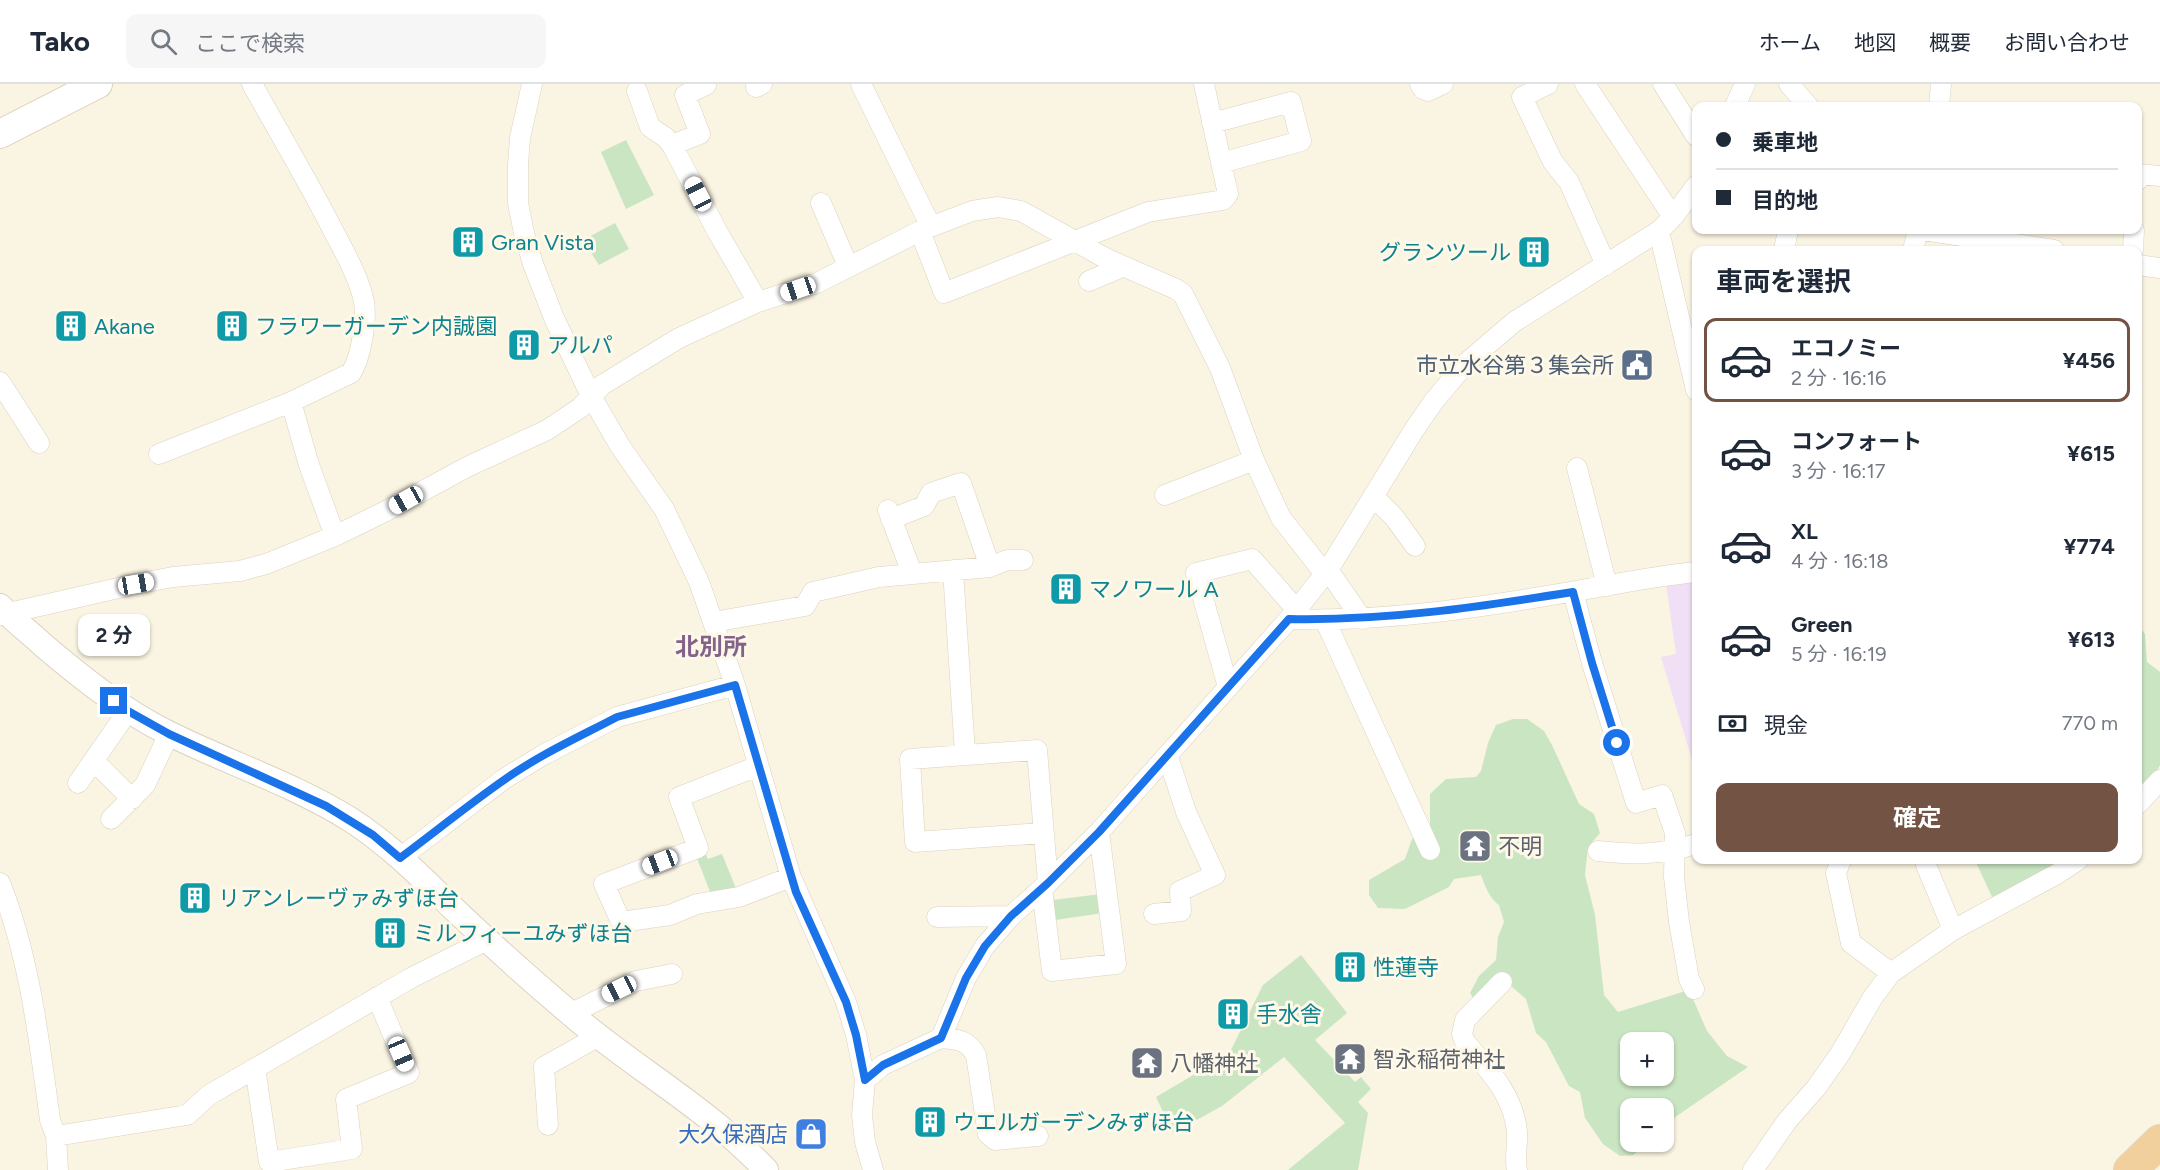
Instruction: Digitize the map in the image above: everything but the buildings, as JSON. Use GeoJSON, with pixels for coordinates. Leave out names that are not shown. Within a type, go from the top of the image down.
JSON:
{"type":"FeatureCollection","features":[{"type":"Feature","properties":{"kind":"highway"},"geometry":{"type":"LineString","coordinates":[[2130,1170],[2160,1141]]}},
{"type":"Feature","properties":{"kind":"main road"},"geometry":{"type":"LineString","coordinates":[[0,134],[98,84]]}},
{"type":"Feature","properties":{"kind":"street"},"geometry":{"type":"LineString","coordinates":[[159,454],[291,402],[351,373],[357,364],[365,315],[364,300],[347,258],[323,211],[252,84]]}},
{"type":"Feature","properties":{"kind":"street"},"geometry":{"type":"LineString","coordinates":[[532,84],[520,138],[518,203],[533,264],[554,318],[591,396],[620,446],[664,509],[699,582],[735,685],[791,877],[846,1002],[856,1035],[865,1080],[862,1115],[865,1142],[873,1170]]}},
{"type":"Feature","properties":{"kind":"street"},"geometry":{"type":"LineString","coordinates":[[672,145],[700,135],[685,95],[706,84]]}},
{"type":"Feature","properties":{"kind":"street"},"geometry":{"type":"LineString","coordinates":[[861,84],[926,229],[944,293],[1148,212],[1222,200],[1228,194],[1204,84]]}},
{"type":"Feature","properties":{"kind":"street"},"geometry":{"type":"LineString","coordinates":[[1420,84],[1428,91],[1443,84]]}},
{"type":"Feature","properties":{"kind":"street"},"geometry":{"type":"LineString","coordinates":[[1548,84],[1522,98],[1553,162],[1569,182],[1605,266]]}},
{"type":"Feature","properties":{"kind":"street"},"geometry":{"type":"LineString","coordinates":[[1585,84],[1673,217]]}},
{"type":"Feature","properties":{"kind":"street"},"geometry":{"type":"LineString","coordinates":[[1663,84],[1692,130]]}},
{"type":"Feature","properties":{"kind":"street"},"geometry":{"type":"LineString","coordinates":[[1737,102],[1745,84]]}},
{"type":"Feature","properties":{"kind":"street"},"geometry":{"type":"LineString","coordinates":[[1789,84],[1805,102]]}},
{"type":"Feature","properties":{"kind":"street"},"geometry":{"type":"LineString","coordinates":[[1939,102],[1941,84]]}},
{"type":"Feature","properties":{"kind":"street"},"geometry":{"type":"LineString","coordinates":[[637,92],[651,127],[672,145],[717,231],[758,302]]}},
{"type":"Feature","properties":{"kind":"street"},"geometry":{"type":"LineString","coordinates":[[1212,123],[1291,102],[1301,141],[1221,163]]}},
{"type":"Feature","properties":{"kind":"street"},"geometry":{"type":"LineString","coordinates":[[2142,174],[2160,176]]}},
{"type":"Feature","properties":{"kind":"street"},"geometry":{"type":"LineString","coordinates":[[941,1038],[966,978],[985,946],[1011,916],[1099,832],[1293,614],[1326,572],[1427,411],[1465,364],[1514,322],[1659,231],[1692,191]]}},
{"type":"Feature","properties":{"kind":"street"},"geometry":{"type":"LineString","coordinates":[[821,203],[848,266]]}},
{"type":"Feature","properties":{"kind":"street"},"geometry":{"type":"LineString","coordinates":[[2,611],[164,579],[240,571],[266,564],[335,536],[467,467],[547,430],[580,408],[602,385],[679,338],[758,302],[817,282],[926,229],[972,211],[998,207],[1021,211],[1071,241],[1183,294],[1220,368],[1254,460],[1281,518],[1362,619]]}},
{"type":"Feature","properties":{"kind":"street"},"geometry":{"type":"LineString","coordinates":[[1659,231],[1692,371]]}},
{"type":"Feature","properties":{"kind":"street"},"geometry":{"type":"LineString","coordinates":[[1915,234],[2019,246]]}},
{"type":"Feature","properties":{"kind":"street"},"geometry":{"type":"LineString","coordinates":[[2142,265],[2160,268]]}},
{"type":"Feature","properties":{"kind":"street"},"geometry":{"type":"LineString","coordinates":[[1089,281],[1122,267]]}},
{"type":"Feature","properties":{"kind":"street"},"geometry":{"type":"LineString","coordinates":[[1677,302],[1692,304]]}},
{"type":"Feature","properties":{"kind":"street"},"geometry":{"type":"LineString","coordinates":[[0,382],[39,443]]}},
{"type":"Feature","properties":{"kind":"street"},"geometry":{"type":"LineString","coordinates":[[291,402],[309,465],[335,536]]}},
{"type":"Feature","properties":{"kind":"street"},"geometry":{"type":"LineString","coordinates":[[1165,495],[1254,460]]}},
{"type":"Feature","properties":{"kind":"street"},"geometry":{"type":"LineString","coordinates":[[1577,468],[1606,586]]}},
{"type":"Feature","properties":{"kind":"street"},"geometry":{"type":"LineString","coordinates":[[912,573],[890,514],[924,506],[932,494],[961,483],[990,567]]}},
{"type":"Feature","properties":{"kind":"street"},"geometry":{"type":"LineString","coordinates":[[1373,496],[1394,517],[1415,546]]}},
{"type":"Feature","properties":{"kind":"street"},"geometry":{"type":"LineString","coordinates":[[1228,687],[1196,573],[1252,559],[1293,614],[1325,620],[1421,615],[1692,572]]}},
{"type":"Feature","properties":{"kind":"street"},"geometry":{"type":"LineString","coordinates":[[713,622],[804,606],[813,592],[879,577],[990,567],[1007,560],[1023,560]]}},
{"type":"Feature","properties":{"kind":"street"},"geometry":{"type":"LineString","coordinates":[[953,570],[966,754]]}},
{"type":"Feature","properties":{"kind":"street"},"geometry":{"type":"LineString","coordinates":[[1573,592],[1592,663],[1636,803],[1662,795],[1675,833],[1674,877],[1679,922],[1689,979],[1694,988]]}},
{"type":"Feature","properties":{"kind":"street"},"geometry":{"type":"LineString","coordinates":[[2,611],[79,675],[128,711],[169,734],[326,806],[373,835],[570,1014],[597,1037],[704,1114],[766,1170]]}},
{"type":"Feature","properties":{"kind":"street"},"geometry":{"type":"LineString","coordinates":[[1325,620],[1430,850]]}},
{"type":"Feature","properties":{"kind":"street"},"geometry":{"type":"LineString","coordinates":[[400,858],[504,779],[543,755],[617,717],[735,685]]}},
{"type":"Feature","properties":{"kind":"street"},"geometry":{"type":"LineString","coordinates":[[78,783],[128,711]]}},
{"type":"Feature","properties":{"kind":"street"},"geometry":{"type":"LineString","coordinates":[[111,819],[145,785],[169,734]]}},
{"type":"Feature","properties":{"kind":"street"},"geometry":{"type":"LineString","coordinates":[[1043,833],[915,842],[910,759],[1036,750],[1043,833],[1052,971],[1116,964],[1099,832]]}},
{"type":"Feature","properties":{"kind":"street"},"geometry":{"type":"LineString","coordinates":[[1154,914],[1180,911],[1179,891],[1215,875],[1186,812],[1168,757]]}},
{"type":"Feature","properties":{"kind":"street"},"geometry":{"type":"LineString","coordinates":[[94,761],[132,799]]}},
{"type":"Feature","properties":{"kind":"street"},"geometry":{"type":"LineString","coordinates":[[758,766],[679,797],[698,848],[604,884],[621,922],[670,915],[697,904],[739,897],[791,877]]}},
{"type":"Feature","properties":{"kind":"street"},"geometry":{"type":"LineString","coordinates":[[2142,800],[2160,780]]}},
{"type":"Feature","properties":{"kind":"street"},"geometry":{"type":"LineString","coordinates":[[1598,851],[1638,855],[1675,851],[1692,845]]}},
{"type":"Feature","properties":{"kind":"street"},"geometry":{"type":"LineString","coordinates":[[1839,864],[1836,873],[1851,943],[1891,973]]}},
{"type":"Feature","properties":{"kind":"street"},"geometry":{"type":"LineString","coordinates":[[1753,1170],[1787,1121],[1816,1088],[1840,1054],[1873,997],[1891,973],[1953,930],[2072,864]]}},
{"type":"Feature","properties":{"kind":"street"},"geometry":{"type":"LineString","coordinates":[[1926,865],[1953,930]]}},
{"type":"Feature","properties":{"kind":"street"},"geometry":{"type":"LineString","coordinates":[[0,883],[19,941],[34,1006],[50,1120],[56,1136],[58,1170]]}},
{"type":"Feature","properties":{"kind":"street"},"geometry":{"type":"LineString","coordinates":[[937,917],[1011,916]]}},
{"type":"Feature","properties":{"kind":"street"},"geometry":{"type":"LineString","coordinates":[[56,1136],[187,1115],[209,1095],[255,1068],[411,978],[487,940]]}},
{"type":"Feature","properties":{"kind":"street"},"geometry":{"type":"LineString","coordinates":[[570,1014],[636,981],[672,974]]}},
{"type":"Feature","properties":{"kind":"street"},"geometry":{"type":"LineString","coordinates":[[1502,982],[1465,1020],[1462,1034],[1465,1042],[1503,1089],[1513,1108],[1517,1133],[1517,1170]]}},
{"type":"Feature","properties":{"kind":"street"},"geometry":{"type":"LineString","coordinates":[[255,1068],[269,1162],[352,1149],[346,1099],[409,1073],[377,997]]}},
{"type":"Feature","properties":{"kind":"street"},"geometry":{"type":"LineString","coordinates":[[548,1125],[544,1067],[597,1037]]}},
{"type":"Feature","properties":{"kind":"street"},"geometry":{"type":"LineString","coordinates":[[865,1080],[883,1065],[941,1038],[961,1040],[970,1046],[976,1055],[988,1134],[995,1140],[1038,1136]]}},
{"type":"Feature","properties":{"kind":"shaded area"},"geometry":{"type":"Polygon","coordinates":[[[1692,580],[1692,760],[1661,657],[1676,654],[1666,583],[1692,580]]]}},
{"type":"Feature","properties":{"kind":"green space"},"geometry":{"type":"Polygon","coordinates":[[[626,140],[654,195],[626,209],[601,152],[626,140]]]}},
{"type":"Feature","properties":{"kind":"green space"},"geometry":{"type":"Polygon","coordinates":[[[615,223],[629,249],[599,265],[583,240],[615,223]]]}},
{"type":"Feature","properties":{"kind":"green space"},"geometry":{"type":"Polygon","coordinates":[[[2142,630],[2145,634],[2147,662],[2160,672],[2160,765],[2150,783],[2142,791],[2142,630]]]}},
{"type":"Feature","properties":{"kind":"green space"},"geometry":{"type":"Polygon","coordinates":[[[1513,719],[1527,719],[1544,731],[1579,804],[1594,814],[1600,833],[1588,847],[1585,875],[1595,915],[1604,995],[1618,1012],[1689,990],[1707,1031],[1727,1056],[1748,1067],[1674,1118],[1674,1098],[1620,1098],[1620,1152],[1636,1152],[1633,1155],[1620,1156],[1603,1144],[1585,1118],[1580,1092],[1569,1086],[1546,1042],[1536,1033],[1526,999],[1511,986],[1507,977],[1473,998],[1470,993],[1479,976],[1496,960],[1498,937],[1504,922],[1499,905],[1490,896],[1481,875],[1454,879],[1449,887],[1405,909],[1378,908],[1369,895],[1369,880],[1405,859],[1412,839],[1430,825],[1430,794],[1446,779],[1476,777],[1481,771],[1488,743],[1496,725],[1513,719]]]}},
{"type":"Feature","properties":{"kind":"green space"},"geometry":{"type":"Polygon","coordinates":[[[705,853],[708,859],[722,854],[737,891],[711,894],[696,856],[705,853]]]}},
{"type":"Feature","properties":{"kind":"green space"},"geometry":{"type":"Polygon","coordinates":[[[1977,864],[2055,864],[2045,871],[1992,897],[1977,864]]]}},
{"type":"Feature","properties":{"kind":"green space"},"geometry":{"type":"Polygon","coordinates":[[[1101,894],[1103,913],[1055,920],[1053,900],[1101,894]]]}},
{"type":"Feature","properties":{"kind":"green space"},"geometry":{"type":"Polygon","coordinates":[[[1301,955],[1347,1013],[1315,1040],[1355,1082],[1361,1077],[1371,1089],[1358,1102],[1368,1113],[1358,1170],[1288,1170],[1345,1123],[1284,1057],[1222,1106],[1173,1133],[1156,1097],[1229,1054],[1263,985],[1301,955]]]}},
{"type":"Feature","properties":{"kind":"place","name":"Gran Vista"},"geometry":{"type":"Point","coordinates":[468,242]}},
{"type":"Feature","properties":{"kind":"place","name":"グランツール"},"geometry":{"type":"Point","coordinates":[1534,252]}},
{"type":"Feature","properties":{"kind":"place","name":"Akane"},"geometry":{"type":"Point","coordinates":[71,326]}},
{"type":"Feature","properties":{"kind":"place","name":"フラワーガーデン内誠園"},"geometry":{"type":"Point","coordinates":[232,326]}},
{"type":"Feature","properties":{"kind":"place","name":"アルパ"},"geometry":{"type":"Point","coordinates":[524,345]}},
{"type":"Feature","properties":{"kind":"place","name":"市立水谷第３集会所"},"geometry":{"type":"Point","coordinates":[1637,365]}},
{"type":"Feature","properties":{"kind":"place","name":"マノワール A"},"geometry":{"type":"Point","coordinates":[1066,589]}},
{"type":"Feature","properties":{"kind":"place","name":"不明"},"geometry":{"type":"Point","coordinates":[1475,846]}},
{"type":"Feature","properties":{"kind":"place","name":"リアンレーヴァみずほ台"},"geometry":{"type":"Point","coordinates":[195,898]}},
{"type":"Feature","properties":{"kind":"place","name":"ミルフィーユみずほ台"},"geometry":{"type":"Point","coordinates":[390,933]}},
{"type":"Feature","properties":{"kind":"place","name":"性蓮寺"},"geometry":{"type":"Point","coordinates":[1350,967]}},
{"type":"Feature","properties":{"kind":"place","name":"手水舎"},"geometry":{"type":"Point","coordinates":[1233,1014]}},
{"type":"Feature","properties":{"kind":"place","name":"智永稲荷神社"},"geometry":{"type":"Point","coordinates":[1350,1059]}},
{"type":"Feature","properties":{"kind":"place","name":"八幡神社"},"geometry":{"type":"Point","coordinates":[1147,1063]}},
{"type":"Feature","properties":{"kind":"place","name":"ウエルガーデンみずほ台"},"geometry":{"type":"Point","coordinates":[930,1122]}},
{"type":"Feature","properties":{"kind":"place","name":"大久保酒店"},"geometry":{"type":"Point","coordinates":[811,1134]}},
{"type":"Feature","properties":{"kind":"district","name":"北別所"},"geometry":{"type":"Point","coordinates":[711,646]}},
{"type":"Feature","properties":{"kind":"route"},"geometry":{"type":"LineString","coordinates":[[114,701],[169,734],[326,806],[373,835],[400,858],[504,779],[543,755],[601,725],[617,717],[735,685],[791,877],[846,1002],[856,1035],[865,1080],[883,1065],[941,1038],[966,978],[985,946],[1011,916],[1099,832],[1289,619],[1362,619],[1421,615],[1573,592],[1617,743]]}}]}
